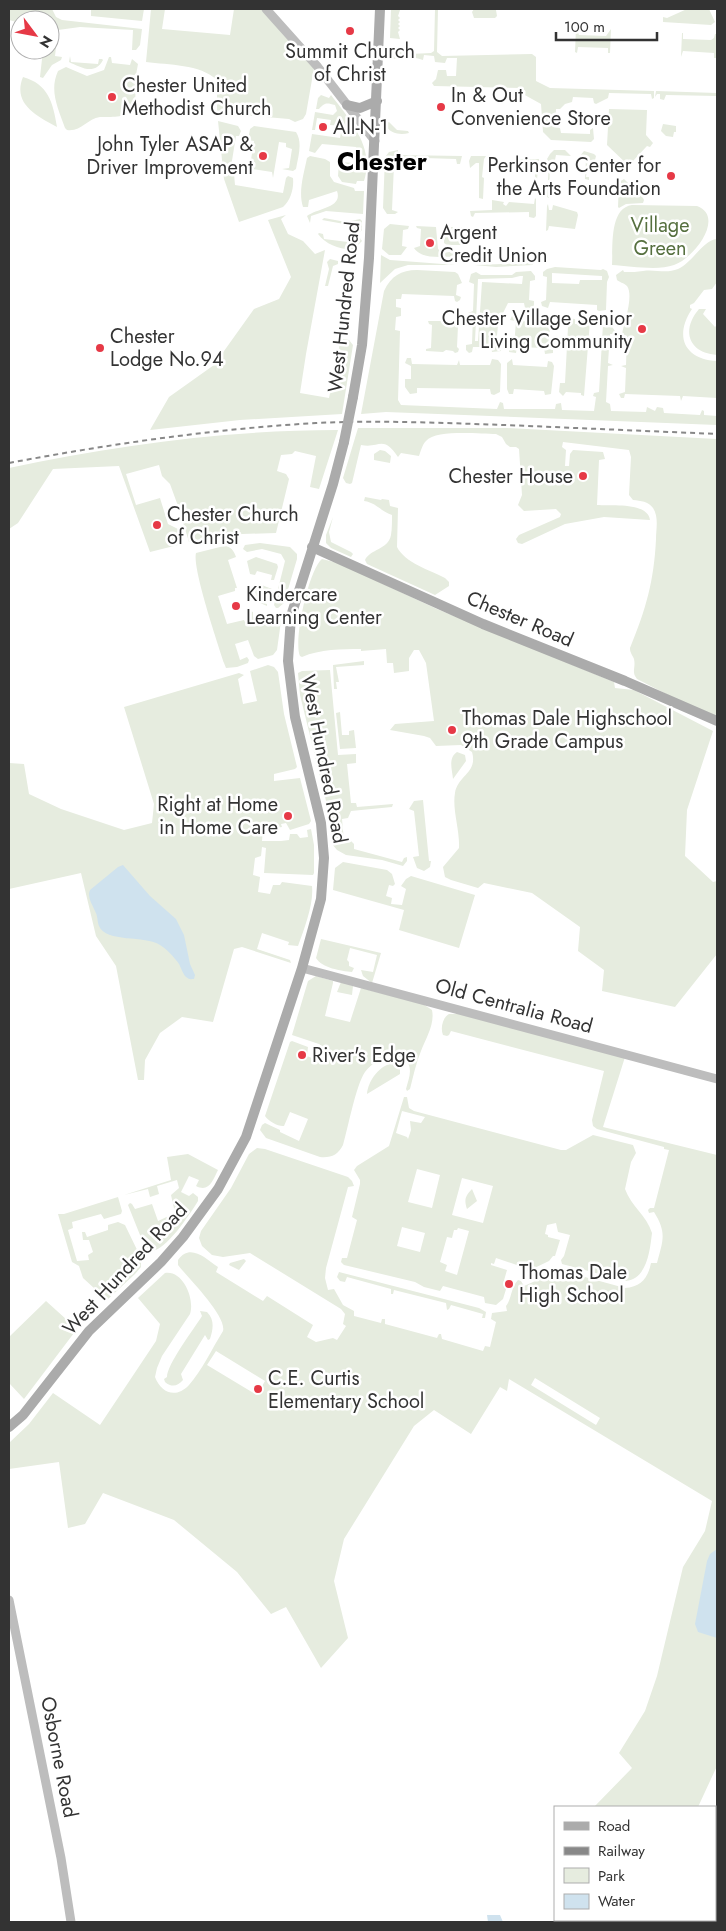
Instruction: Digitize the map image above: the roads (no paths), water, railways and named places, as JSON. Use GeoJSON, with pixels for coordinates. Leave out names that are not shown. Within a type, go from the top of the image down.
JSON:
{"type":"FeatureCollection","features":[{"type":"Feature","properties":{"kind":"main road","name":"West Hundred Road"},"geometry":{"type":"LineString","coordinates":[[9,1427],[23,1416],[89,1331],[161,1262],[183,1237],[215,1194],[231,1168],[246,1137],[302,968],[321,899],[324,858],[321,823],[295,716],[288,661],[291,616],[344,442],[364,325],[377,102],[380,9]]}},
{"type":"Feature","properties":{"kind":"main road"},"geometry":{"type":"LineString","coordinates":[[347,105],[360,108],[377,102]]}},
{"type":"Feature","properties":{"kind":"main road","name":"Chester Road"},"geometry":{"type":"LineString","coordinates":[[312,547],[483,624],[625,681],[717,721]]}},
{"type":"Feature","properties":{"kind":"street"},"geometry":{"type":"LineString","coordinates":[[266,9],[306,52],[375,141]]}},
{"type":"Feature","properties":{"kind":"street","name":"Old Centralia Road"},"geometry":{"type":"LineString","coordinates":[[302,968],[717,1079]]}},
{"type":"Feature","properties":{"kind":"street","name":"Osborne Road"},"geometry":{"type":"LineString","coordinates":[[9,1600],[61,1858],[71,1922]]}},
{"type":"Feature","properties":{"kind":"water"},"geometry":{"type":"Polygon","coordinates":[[[123,865],[150,896],[176,919],[184,935],[190,964],[195,975],[194,979],[186,977],[175,959],[160,945],[145,940],[109,935],[99,926],[97,915],[89,898],[90,890],[123,865]]]}},
{"type":"Feature","properties":{"kind":"water"},"geometry":{"type":"Polygon","coordinates":[[[717,1549],[717,1638],[698,1632],[695,1624],[707,1561],[710,1554],[717,1549]]]}},
{"type":"Feature","properties":{"kind":"water"},"geometry":{"type":"Polygon","coordinates":[[[487,1915],[500,1915],[503,1922],[488,1922],[487,1915]]]}},
{"type":"Feature","properties":{"kind":"railway"},"geometry":{"type":"LineString","coordinates":[[9,463],[162,438],[316,423],[435,423],[717,434]]}},
{"type":"Feature","properties":{"kind":"place","name":"Summit Church of Christ"},"geometry":{"type":"Point","coordinates":[350,31]}},
{"type":"Feature","properties":{"kind":"place","name":"Chester United Methodist Church"},"geometry":{"type":"Point","coordinates":[112,97]}},
{"type":"Feature","properties":{"kind":"place","name":"In & Out Convenience Store"},"geometry":{"type":"Point","coordinates":[441,107]}},
{"type":"Feature","properties":{"kind":"place","name":"All-N-1"},"geometry":{"type":"Point","coordinates":[323,127]}},
{"type":"Feature","properties":{"kind":"place","name":"John Tyler ASAP & Driver Improvement"},"geometry":{"type":"Point","coordinates":[263,156]}},
{"type":"Feature","properties":{"kind":"place","name":"Perkinson Center for the Arts Foundation"},"geometry":{"type":"Point","coordinates":[671,176]}},
{"type":"Feature","properties":{"kind":"place","name":"Argent Credit Union"},"geometry":{"type":"Point","coordinates":[430,243]}},
{"type":"Feature","properties":{"kind":"place","name":"Chester Village Senior Living Community"},"geometry":{"type":"Point","coordinates":[642,329]}},
{"type":"Feature","properties":{"kind":"place","name":"Chester Lodge No.94"},"geometry":{"type":"Point","coordinates":[100,348]}},
{"type":"Feature","properties":{"kind":"place","name":"Chester House"},"geometry":{"type":"Point","coordinates":[583,476]}},
{"type":"Feature","properties":{"kind":"place","name":"Chester Church of Christ"},"geometry":{"type":"Point","coordinates":[157,525]}},
{"type":"Feature","properties":{"kind":"place","name":"Kindercare Learning Center"},"geometry":{"type":"Point","coordinates":[236,606]}},
{"type":"Feature","properties":{"kind":"place","name":"Thomas Dale Highschool 9th Grade Campus"},"geometry":{"type":"Point","coordinates":[452,730]}},
{"type":"Feature","properties":{"kind":"place","name":"Right at Home in Home Care"},"geometry":{"type":"Point","coordinates":[288,816]}},
{"type":"Feature","properties":{"kind":"place","name":"River's Edge"},"geometry":{"type":"Point","coordinates":[302,1055]}},
{"type":"Feature","properties":{"kind":"place","name":"Thomas Dale High School"},"geometry":{"type":"Point","coordinates":[509,1284]}},
{"type":"Feature","properties":{"kind":"place","name":"C.E. Curtis Elementary School"},"geometry":{"type":"Point","coordinates":[258,1389]}},
{"type":"Feature","properties":{"kind":"district","name":"Chester"},"geometry":{"type":"Point","coordinates":[382,161]}},
{"type":"Feature","properties":{"kind":"park label","name":"Village Green"},"geometry":{"type":"Point","coordinates":[660,236]}}]}
